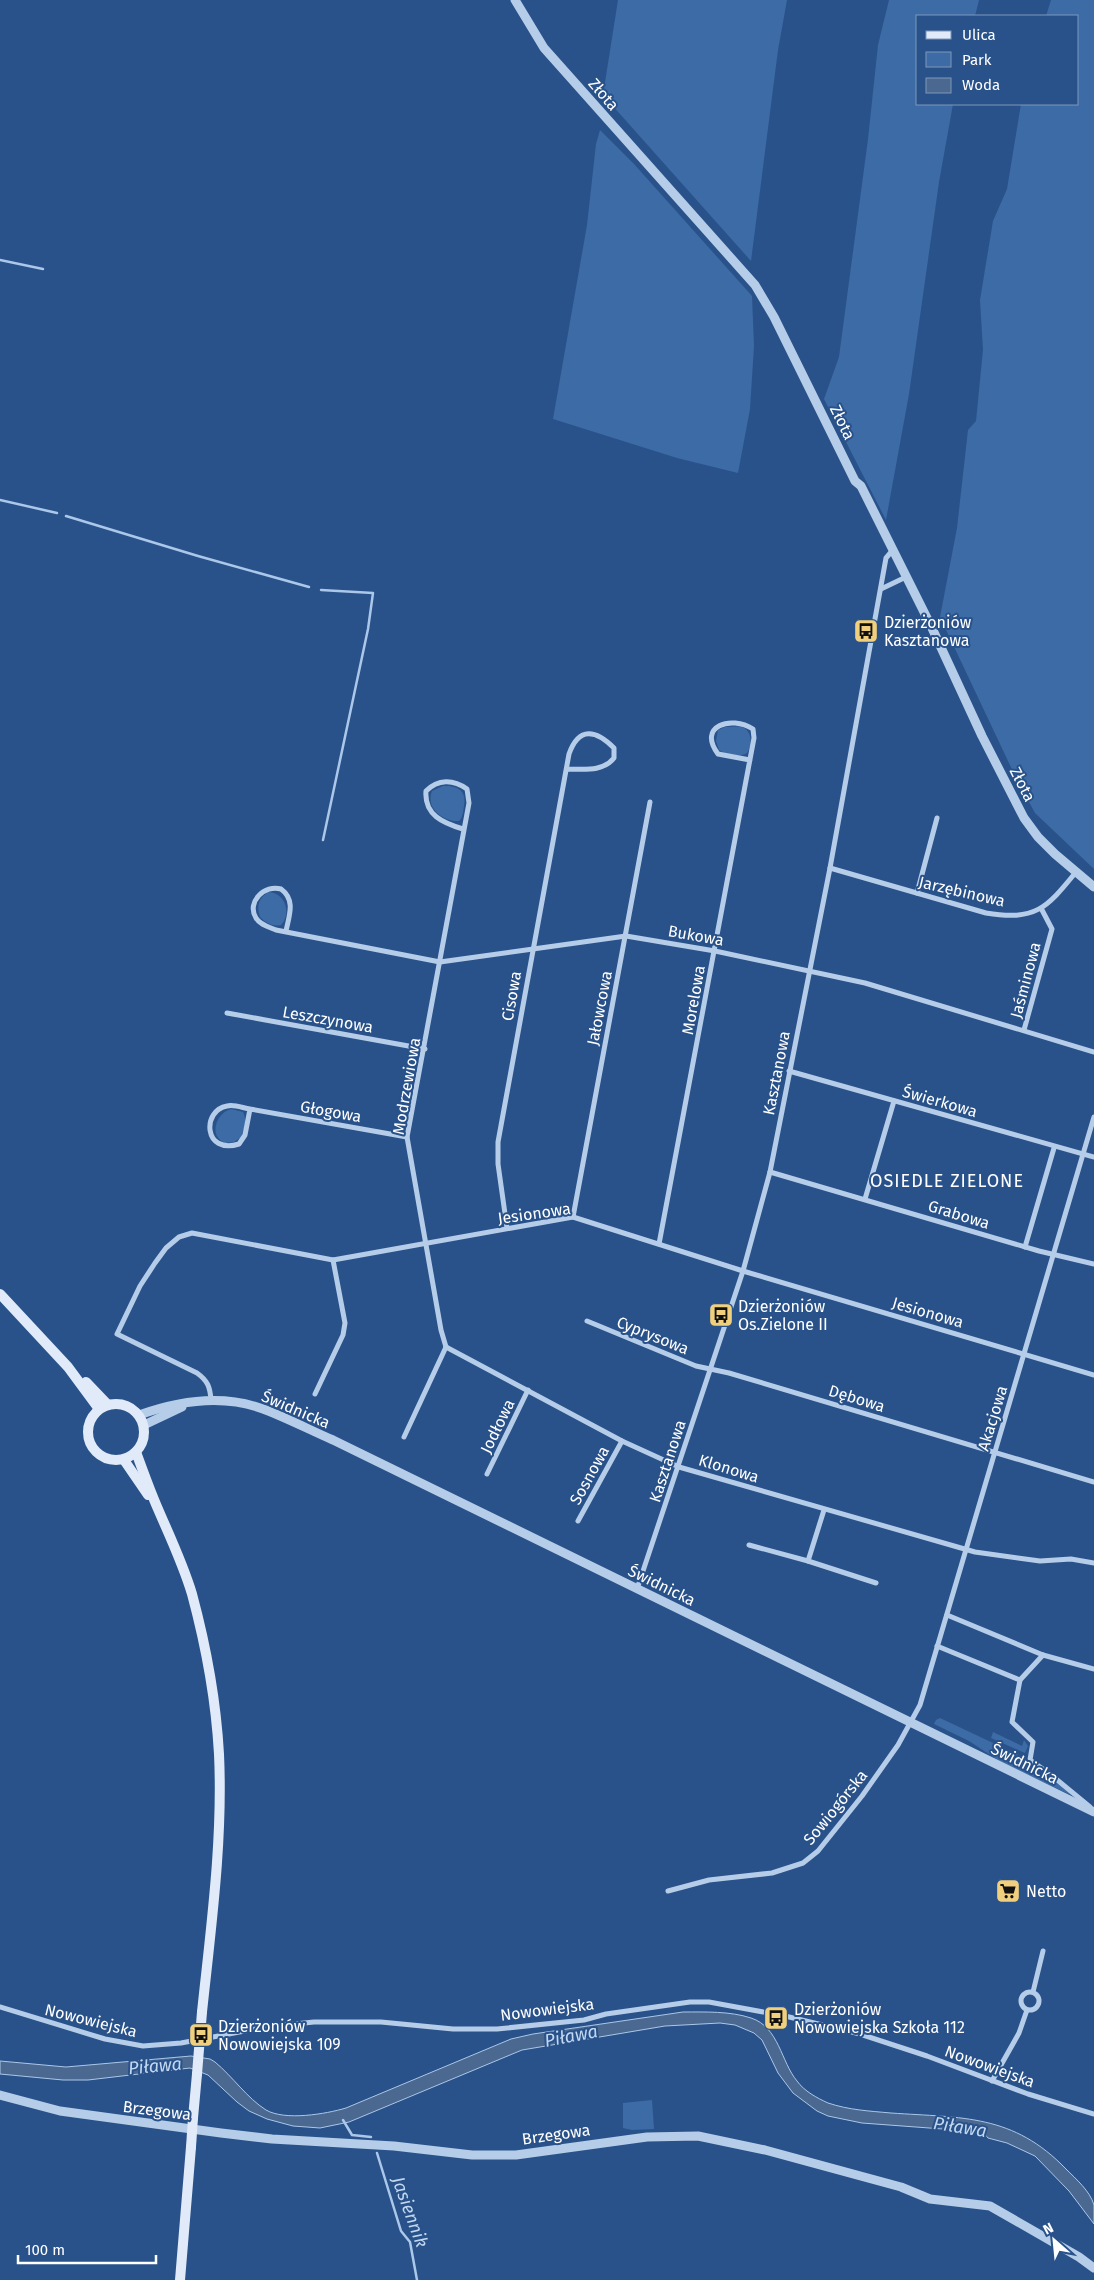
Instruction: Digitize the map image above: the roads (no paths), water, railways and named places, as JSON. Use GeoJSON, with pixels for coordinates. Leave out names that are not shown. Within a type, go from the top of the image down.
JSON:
{"type":"FeatureCollection","features":[{"type":"Feature","properties":{"kind":"main road"},"geometry":{"type":"LineString","coordinates":[[0,1294],[68,1367],[80,1376],[103,1407]]}},
{"type":"Feature","properties":{"kind":"main road"},"geometry":{"type":"LineString","coordinates":[[122,1404],[139,1415],[144,1425],[145,1435],[136,1452],[124,1460],[107,1459],[99,1455],[89,1443],[88,1424],[103,1407],[122,1404]]}},
{"type":"Feature","properties":{"kind":"main road"},"geometry":{"type":"LineString","coordinates":[[136,1452],[157,1508],[176,1549],[200,1624],[214,1708],[219,1754],[216,1847],[180,2280]]}},
{"type":"Feature","properties":{"kind":"main road"},"geometry":{"type":"LineString","coordinates":[[124,1460],[157,1508]]}},
{"type":"Feature","properties":{"kind":"street","name":"Złota"},"geometry":{"type":"LineString","coordinates":[[515,0],[544,48],[756,285],[774,317],[855,481],[861,486],[982,736],[1024,818],[1038,838],[1094,887]]}},
{"type":"Feature","properties":{"kind":"street","name":"Kasztanowa"},"geometry":{"type":"LineString","coordinates":[[637,1589],[680,1467],[743,1271],[770,1172],[830,868],[886,558],[892,551]]}},
{"type":"Feature","properties":{"kind":"street"},"geometry":{"type":"LineString","coordinates":[[881,589],[906,578]]}},
{"type":"Feature","properties":{"kind":"street","name":"Morelowa"},"geometry":{"type":"LineString","coordinates":[[658,1244],[715,951],[750,760],[754,738],[753,729],[746,724],[724,722],[716,726],[713,734],[713,745],[718,754],[750,760]]}},
{"type":"Feature","properties":{"kind":"street","name":"Cisowa"},"geometry":{"type":"LineString","coordinates":[[507,1228],[498,1164],[498,1142],[572,746],[581,734],[594,734],[614,748],[614,758],[604,767],[597,769],[568,768]]}},
{"type":"Feature","properties":{"kind":"street","name":"Modrzewiowa"},"geometry":{"type":"LineString","coordinates":[[446,1347],[441,1330],[407,1137],[425,1049],[469,803],[467,789],[460,783],[441,781],[431,785],[426,791],[430,812],[447,823],[463,829]]}},
{"type":"Feature","properties":{"kind":"street","name":"Jałowcowa"},"geometry":{"type":"LineString","coordinates":[[573,1218],[650,802]]}},
{"type":"Feature","properties":{"kind":"street"},"geometry":{"type":"LineString","coordinates":[[917,893],[937,818]]}},
{"type":"Feature","properties":{"kind":"street","name":"Jarzębinowa"},"geometry":{"type":"LineString","coordinates":[[830,868],[1002,915],[1019,915],[1042,910]]}},
{"type":"Feature","properties":{"kind":"street"},"geometry":{"type":"LineString","coordinates":[[1042,910],[1076,872]]}},
{"type":"Feature","properties":{"kind":"street","name":"Bukowa"},"geometry":{"type":"LineString","coordinates":[[286,931],[291,910],[289,900],[280,889],[269,888],[263,891],[256,899],[254,914],[256,919],[264,925],[286,931],[440,962],[626,936],[715,951],[865,983],[1094,1052]]}},
{"type":"Feature","properties":{"kind":"street","name":"Jaśminowa"},"geometry":{"type":"LineString","coordinates":[[1024,1030],[1052,929],[1042,910]]}},
{"type":"Feature","properties":{"kind":"street","name":"Leszczynowa"},"geometry":{"type":"LineString","coordinates":[[227,1013],[425,1049]]}},
{"type":"Feature","properties":{"kind":"street","name":"Świerkowa"},"geometry":{"type":"LineString","coordinates":[[789,1071],[1054,1148],[1094,1157]]}},
{"type":"Feature","properties":{"kind":"street"},"geometry":{"type":"LineString","coordinates":[[865,1199],[894,1101]]}},
{"type":"Feature","properties":{"kind":"street","name":"Głogowa"},"geometry":{"type":"LineString","coordinates":[[250,1109],[245,1135],[239,1144],[223,1147],[215,1143],[211,1134],[210,1124],[212,1117],[218,1110],[226,1106],[250,1109],[407,1137]]}},
{"type":"Feature","properties":{"kind":"street","name":"Akacjowa"},"geometry":{"type":"LineString","coordinates":[[910,1724],[920,1705],[1094,1117]]}},
{"type":"Feature","properties":{"kind":"street"},"geometry":{"type":"LineString","coordinates":[[1025,1247],[1054,1148]]}},
{"type":"Feature","properties":{"kind":"street","name":"Grabowa"},"geometry":{"type":"LineString","coordinates":[[770,1172],[1025,1247],[1094,1264]]}},
{"type":"Feature","properties":{"kind":"street","name":"Jesionowa"},"geometry":{"type":"LineString","coordinates":[[211,1400],[210,1386],[202,1376],[117,1334],[140,1286],[166,1248],[179,1237],[192,1233],[205,1234],[261,1248],[333,1260],[507,1228],[573,1218],[743,1271],[1094,1375]]}},
{"type":"Feature","properties":{"kind":"street"},"geometry":{"type":"LineString","coordinates":[[315,1394],[343,1335],[345,1323],[333,1260]]}},
{"type":"Feature","properties":{"kind":"street","name":"Cyprysowa"},"geometry":{"type":"LineString","coordinates":[[587,1321],[696,1366],[711,1370]]}},
{"type":"Feature","properties":{"kind":"street"},"geometry":{"type":"LineString","coordinates":[[404,1437],[446,1347]]}},
{"type":"Feature","properties":{"kind":"street","name":"Klonowa"},"geometry":{"type":"LineString","coordinates":[[446,1347],[622,1441],[680,1467],[966,1550],[1040,1561],[1071,1559],[1094,1562]]}},
{"type":"Feature","properties":{"kind":"street","name":"Dębowa"},"geometry":{"type":"LineString","coordinates":[[711,1370],[729,1373],[1094,1482]]}},
{"type":"Feature","properties":{"kind":"street","name":"Jodłowa"},"geometry":{"type":"LineString","coordinates":[[488,1474],[528,1390]]}},
{"type":"Feature","properties":{"kind":"street","name":"Świdnicka"},"geometry":{"type":"LineString","coordinates":[[139,1415],[181,1403],[211,1400],[237,1402],[262,1408],[333,1440],[910,1724],[1094,1811]]}},
{"type":"Feature","properties":{"kind":"street","name":"Świdnicka"},"geometry":{"type":"LineString","coordinates":[[144,1425],[192,1403]]}},
{"type":"Feature","properties":{"kind":"street","name":"Sosnowa"},"geometry":{"type":"LineString","coordinates":[[578,1521],[622,1441]]}},
{"type":"Feature","properties":{"kind":"street"},"geometry":{"type":"LineString","coordinates":[[808,1561],[824,1510]]}},
{"type":"Feature","properties":{"kind":"street"},"geometry":{"type":"LineString","coordinates":[[749,1545],[808,1561],[876,1583]]}},
{"type":"Feature","properties":{"kind":"street"},"geometry":{"type":"LineString","coordinates":[[947,1615],[1043,1655],[1094,1669]]}},
{"type":"Feature","properties":{"kind":"street"},"geometry":{"type":"LineString","coordinates":[[937,1646],[1020,1680]]}},
{"type":"Feature","properties":{"kind":"street"},"geometry":{"type":"LineString","coordinates":[[1043,1655],[1020,1680],[1012,1722],[1033,1742],[1030,1760],[1050,1774],[1094,1811]]}},
{"type":"Feature","properties":{"kind":"street","name":"Sowiogórska"},"geometry":{"type":"LineString","coordinates":[[668,1891],[709,1880],[772,1873],[803,1863],[818,1851],[862,1796],[910,1724]]}},
{"type":"Feature","properties":{"kind":"street"},"geometry":{"type":"LineString","coordinates":[[1033,1992],[1043,1951]]}},
{"type":"Feature","properties":{"kind":"street"},"geometry":{"type":"LineString","coordinates":[[1026,1992],[1033,1992],[1038,1996],[1039,2003],[1034,2009],[1027,2010],[1022,2006],[1021,1998],[1026,1992]]}},
{"type":"Feature","properties":{"kind":"street","name":"Nowowiejska"},"geometry":{"type":"LineString","coordinates":[[0,2007],[105,2039],[143,2046],[181,2043],[266,2027],[300,2023],[381,2022],[454,2028],[497,2029],[584,2020],[613,2013],[690,2002],[709,2002],[785,2016],[860,2034],[1094,2116]]}},
{"type":"Feature","properties":{"kind":"street"},"geometry":{"type":"LineString","coordinates":[[992,2081],[1019,2033],[1027,2010]]}},
{"type":"Feature","properties":{"kind":"street","name":"Brzegowa"},"geometry":{"type":"LineString","coordinates":[[0,2095],[60,2111],[115,2120],[272,2139],[394,2146],[472,2155],[516,2155],[647,2136],[698,2136],[765,2150],[901,2187],[930,2198],[990,2206],[1079,2257],[1094,2268]]}},
{"type":"Feature","properties":{"kind":"water","name":"Piława"},"geometry":{"type":"Polygon","coordinates":[[[683,2012],[735,2014],[751,2018],[760,2023],[774,2037],[800,2085],[811,2094],[828,2103],[867,2111],[964,2118],[1006,2128],[1026,2138],[1046,2151],[1086,2190],[1094,2205],[1094,2224],[1069,2191],[1035,2156],[1007,2143],[988,2138],[983,2132],[862,2123],[828,2116],[817,2111],[793,2093],[778,2073],[762,2040],[754,2033],[735,2025],[720,2023],[665,2026],[522,2050],[349,2122],[320,2128],[293,2126],[267,2119],[249,2111],[208,2075],[190,2068],[88,2080],[63,2080],[0,2074],[0,2061],[66,2067],[191,2056],[210,2059],[215,2062],[253,2100],[266,2110],[284,2115],[306,2115],[346,2108],[511,2039],[533,2034],[683,2012]]]}},
{"type":"Feature","properties":{"kind":"waterway"},"geometry":{"type":"LineString","coordinates":[[0,260],[43,269]]}},
{"type":"Feature","properties":{"kind":"waterway"},"geometry":{"type":"LineString","coordinates":[[0,500],[57,513]]}},
{"type":"Feature","properties":{"kind":"waterway"},"geometry":{"type":"LineString","coordinates":[[66,516],[309,587]]}},
{"type":"Feature","properties":{"kind":"waterway"},"geometry":{"type":"LineString","coordinates":[[321,590],[373,593],[368,629],[323,840]]}},
{"type":"Feature","properties":{"kind":"waterway","name":"Jasiennik"},"geometry":{"type":"LineString","coordinates":[[343,2120],[352,2135],[371,2137]]}},
{"type":"Feature","properties":{"kind":"waterway","name":"Jasiennik"},"geometry":{"type":"LineString","coordinates":[[377,2153],[401,2231],[410,2242],[417,2280]]}},
{"type":"Feature","properties":{"kind":"place","name":"Dzierżoniów Kasztanowa"},"geometry":{"type":"Point","coordinates":[866,631]}},
{"type":"Feature","properties":{"kind":"place","name":"Dzierżoniów Os.Zielone II"},"geometry":{"type":"Point","coordinates":[721,1315]}},
{"type":"Feature","properties":{"kind":"place","name":"Netto"},"geometry":{"type":"Point","coordinates":[1008,1891]}},
{"type":"Feature","properties":{"kind":"place","name":"Dzierżoniów Nowowiejska Szkoła 112"},"geometry":{"type":"Point","coordinates":[776,2018]}},
{"type":"Feature","properties":{"kind":"place","name":"Dzierżoniów Nowowiejska 109"},"geometry":{"type":"Point","coordinates":[201,2035]}},
{"type":"Feature","properties":{"kind":"district","name":"OSIEDLE ZIELONE"},"geometry":{"type":"Point","coordinates":[947,1181]}}]}
